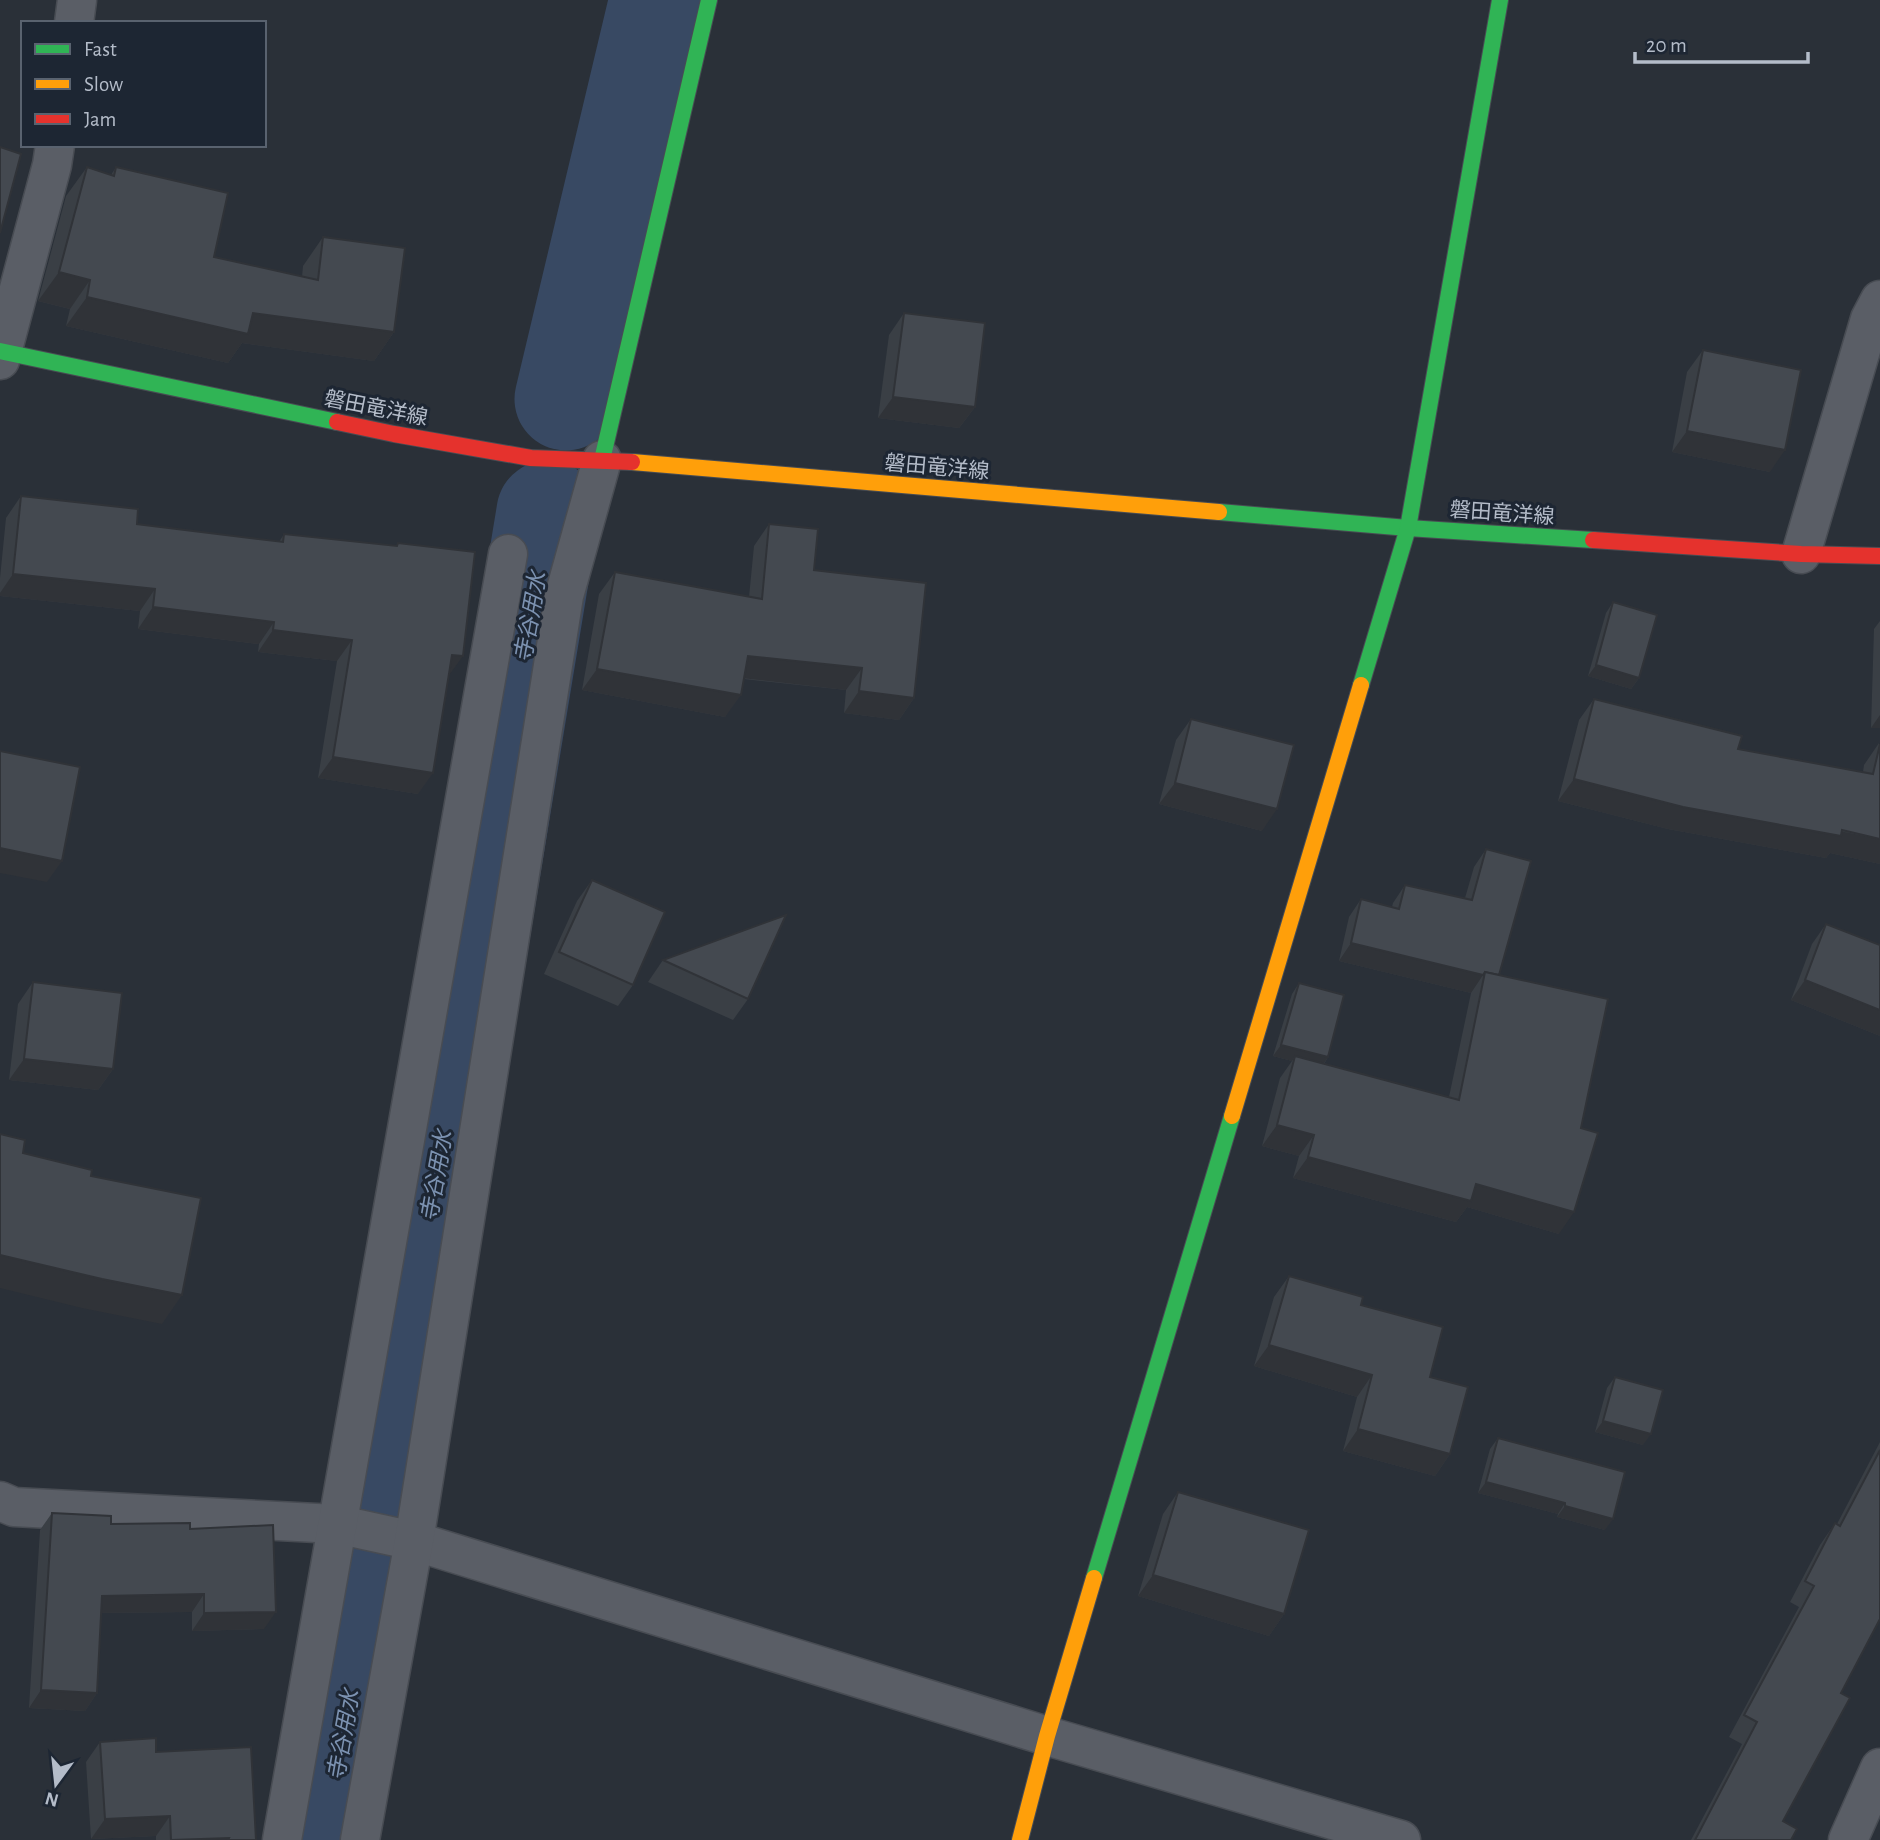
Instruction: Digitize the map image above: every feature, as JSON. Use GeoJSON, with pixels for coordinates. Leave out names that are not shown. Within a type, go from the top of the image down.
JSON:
{"type":"FeatureCollection","features":[{"type":"Feature","properties":{"kind":"street"},"geometry":{"type":"LineString","coordinates":[[74,21],[78,0]]}},
{"type":"Feature","properties":{"kind":"street"},"geometry":{"type":"LineString","coordinates":[[360,1840],[414,1541],[564,596],[602,460],[709,0]]}},
{"type":"Feature","properties":{"kind":"street"},"geometry":{"type":"LineString","coordinates":[[1020,1840],[1047,1736],[1408,528],[1500,0]]}},
{"type":"Feature","properties":{"kind":"street"},"geometry":{"type":"LineString","coordinates":[[1,354],[55,147]]}},
{"type":"Feature","properties":{"kind":"street"},"geometry":{"type":"LineString","coordinates":[[1801,554],[1870,319],[1880,300]]}},
{"type":"Feature","properties":{"kind":"street","name":"磐田竜洋線"},"geometry":{"type":"LineString","coordinates":[[1,354],[394,435],[531,458],[602,460],[1408,528],[1801,554],[1880,555]]}},
{"type":"Feature","properties":{"kind":"street"},"geometry":{"type":"LineString","coordinates":[[282,1840],[508,554]]}},
{"type":"Feature","properties":{"kind":"street"},"geometry":{"type":"LineString","coordinates":[[0,1501],[14,1507],[336,1524],[414,1541],[1047,1736],[1401,1840]]}},
{"type":"Feature","properties":{"kind":"street"},"geometry":{"type":"LineString","coordinates":[[1848,1840],[1880,1768]]}},
{"type":"Feature","properties":{"kind":"building"},"geometry":{"type":"Polygon","coordinates":[[[0,147],[21,154],[0,233],[0,147]]]}},
{"type":"Feature","properties":{"kind":"building"},"geometry":{"type":"Polygon","coordinates":[[[87,167],[114,176],[116,167],[228,193],[214,257],[318,280],[323,237],[405,248],[394,332],[253,313],[248,334],[87,297],[90,280],[59,272],[87,167]]]}},
{"type":"Feature","properties":{"kind":"building"},"geometry":{"type":"Polygon","coordinates":[[[904,313],[985,323],[975,407],[893,397],[904,313]]]}},
{"type":"Feature","properties":{"kind":"building"},"geometry":{"type":"Polygon","coordinates":[[[1703,350],[1801,370],[1785,450],[1687,431],[1703,350]]]}},
{"type":"Feature","properties":{"kind":"building"},"geometry":{"type":"Polygon","coordinates":[[[21,496],[138,509],[137,524],[283,542],[284,534],[475,552],[463,656],[452,655],[433,773],[333,757],[352,640],[273,630],[274,622],[153,607],[155,589],[13,574],[21,496]]]}},
{"type":"Feature","properties":{"kind":"building"},"geometry":{"type":"Polygon","coordinates":[[[769,524],[818,529],[814,570],[926,583],[914,698],[859,691],[862,668],[748,656],[741,695],[597,669],[615,572],[762,599],[769,524]]]}},
{"type":"Feature","properties":{"kind":"building"},"geometry":{"type":"Polygon","coordinates":[[[1613,602],[1657,615],[1639,678],[1596,665],[1613,602]]]}},
{"type":"Feature","properties":{"kind":"building"},"geometry":{"type":"Polygon","coordinates":[[[1594,699],[1742,736],[1738,749],[1873,774],[1880,744],[1880,839],[1842,830],[1841,836],[1683,807],[1574,779],[1594,699]]]}},
{"type":"Feature","properties":{"kind":"building"},"geometry":{"type":"Polygon","coordinates":[[[1191,719],[1294,745],[1277,809],[1175,783],[1191,719]]]}},
{"type":"Feature","properties":{"kind":"building"},"geometry":{"type":"Polygon","coordinates":[[[0,751],[80,767],[62,861],[0,848],[0,751]]]}},
{"type":"Feature","properties":{"kind":"building"},"geometry":{"type":"Polygon","coordinates":[[[1486,849],[1531,861],[1499,975],[1485,972],[1483,975],[1351,943],[1361,899],[1399,909],[1405,885],[1472,900],[1486,849]]]}},
{"type":"Feature","properties":{"kind":"building"},"geometry":{"type":"Polygon","coordinates":[[[592,880],[665,912],[633,985],[559,952],[592,880]]]}},
{"type":"Feature","properties":{"kind":"building"},"geometry":{"type":"Polygon","coordinates":[[[786,915],[748,999],[663,960],[786,915]]]}},
{"type":"Feature","properties":{"kind":"building"},"geometry":{"type":"Polygon","coordinates":[[[1826,924],[1880,945],[1880,1010],[1805,980],[1826,924]]]}},
{"type":"Feature","properties":{"kind":"building"},"geometry":{"type":"Polygon","coordinates":[[[1485,972],[1608,999],[1581,1128],[1598,1133],[1574,1212],[1476,1184],[1471,1201],[1308,1157],[1314,1135],[1277,1125],[1295,1056],[1459,1100],[1485,972]]]}},
{"type":"Feature","properties":{"kind":"building"},"geometry":{"type":"Polygon","coordinates":[[[33,982],[122,993],[113,1069],[24,1059],[33,982]]]}},
{"type":"Feature","properties":{"kind":"building"},"geometry":{"type":"Polygon","coordinates":[[[1299,983],[1344,995],[1328,1057],[1281,1045],[1299,983]]]}},
{"type":"Feature","properties":{"kind":"building"},"geometry":{"type":"Polygon","coordinates":[[[0,1134],[25,1140],[23,1153],[92,1170],[91,1176],[201,1198],[182,1295],[0,1255],[0,1134]]]}},
{"type":"Feature","properties":{"kind":"building"},"geometry":{"type":"Polygon","coordinates":[[[1289,1276],[1363,1297],[1361,1305],[1443,1327],[1430,1377],[1468,1387],[1450,1454],[1358,1429],[1372,1375],[1269,1345],[1289,1276]]]}},
{"type":"Feature","properties":{"kind":"building"},"geometry":{"type":"Polygon","coordinates":[[[1615,1377],[1663,1390],[1651,1434],[1603,1421],[1615,1377]]]}},
{"type":"Feature","properties":{"kind":"building"},"geometry":{"type":"Polygon","coordinates":[[[1498,1438],[1625,1472],[1613,1519],[1486,1482],[1498,1438]]]}},
{"type":"Feature","properties":{"kind":"building"},"geometry":{"type":"Polygon","coordinates":[[[1880,1450],[1880,1619],[1841,1693],[1850,1698],[1783,1821],[1797,1829],[1791,1840],[1695,1840],[1757,1722],[1744,1715],[1814,1586],[1805,1581],[1835,1523],[1840,1526],[1880,1450]]]}},
{"type":"Feature","properties":{"kind":"building"},"geometry":{"type":"Polygon","coordinates":[[[1178,1492],[1309,1530],[1284,1614],[1153,1575],[1178,1492]]]}},
{"type":"Feature","properties":{"kind":"building"},"geometry":{"type":"Polygon","coordinates":[[[52,1513],[111,1516],[111,1524],[190,1523],[190,1529],[273,1525],[276,1612],[204,1613],[204,1594],[102,1596],[97,1693],[41,1690],[52,1513]]]}},
{"type":"Feature","properties":{"kind":"building"},"geometry":{"type":"Polygon","coordinates":[[[156,1738],[156,1752],[251,1747],[256,1840],[171,1840],[170,1816],[105,1819],[100,1742],[156,1738]]]}},
{"type":"Feature","properties":{"kind":"waterway","name":"寺谷用水"},"geometry":{"type":"LineString","coordinates":[[566,399],[661,0]]}},
{"type":"Feature","properties":{"kind":"waterway","name":"寺谷用水"},"geometry":{"type":"LineString","coordinates":[[325,1840],[367,1610],[548,512]]}},
{"type":"Feature","properties":{"kind":"traffic: fast"},"geometry":{"type":"LineString","coordinates":[[602,460],[709,0]]}},
{"type":"Feature","properties":{"kind":"traffic: fast"},"geometry":{"type":"LineString","coordinates":[[1361,685],[1408,528],[1500,0]]}},
{"type":"Feature","properties":{"kind":"traffic: fast"},"geometry":{"type":"LineString","coordinates":[[0,351],[337,422]]}},
{"type":"Feature","properties":{"kind":"traffic: fast"},"geometry":{"type":"LineString","coordinates":[[1219,512],[1593,540]]}},
{"type":"Feature","properties":{"kind":"traffic: fast"},"geometry":{"type":"LineString","coordinates":[[1094,1578],[1232,1116]]}},
{"type":"Feature","properties":{"kind":"traffic: slow"},"geometry":{"type":"LineString","coordinates":[[632,462],[1219,512]]}},
{"type":"Feature","properties":{"kind":"traffic: slow"},"geometry":{"type":"LineString","coordinates":[[1232,1116],[1361,685]]}},
{"type":"Feature","properties":{"kind":"traffic: slow"},"geometry":{"type":"LineString","coordinates":[[1020,1840],[1047,1736],[1094,1578]]}},
{"type":"Feature","properties":{"kind":"traffic: jam"},"geometry":{"type":"LineString","coordinates":[[337,422],[531,458],[632,462]]}},
{"type":"Feature","properties":{"kind":"traffic: jam"},"geometry":{"type":"LineString","coordinates":[[1593,540],[1801,554],[1880,556]]}}]}
